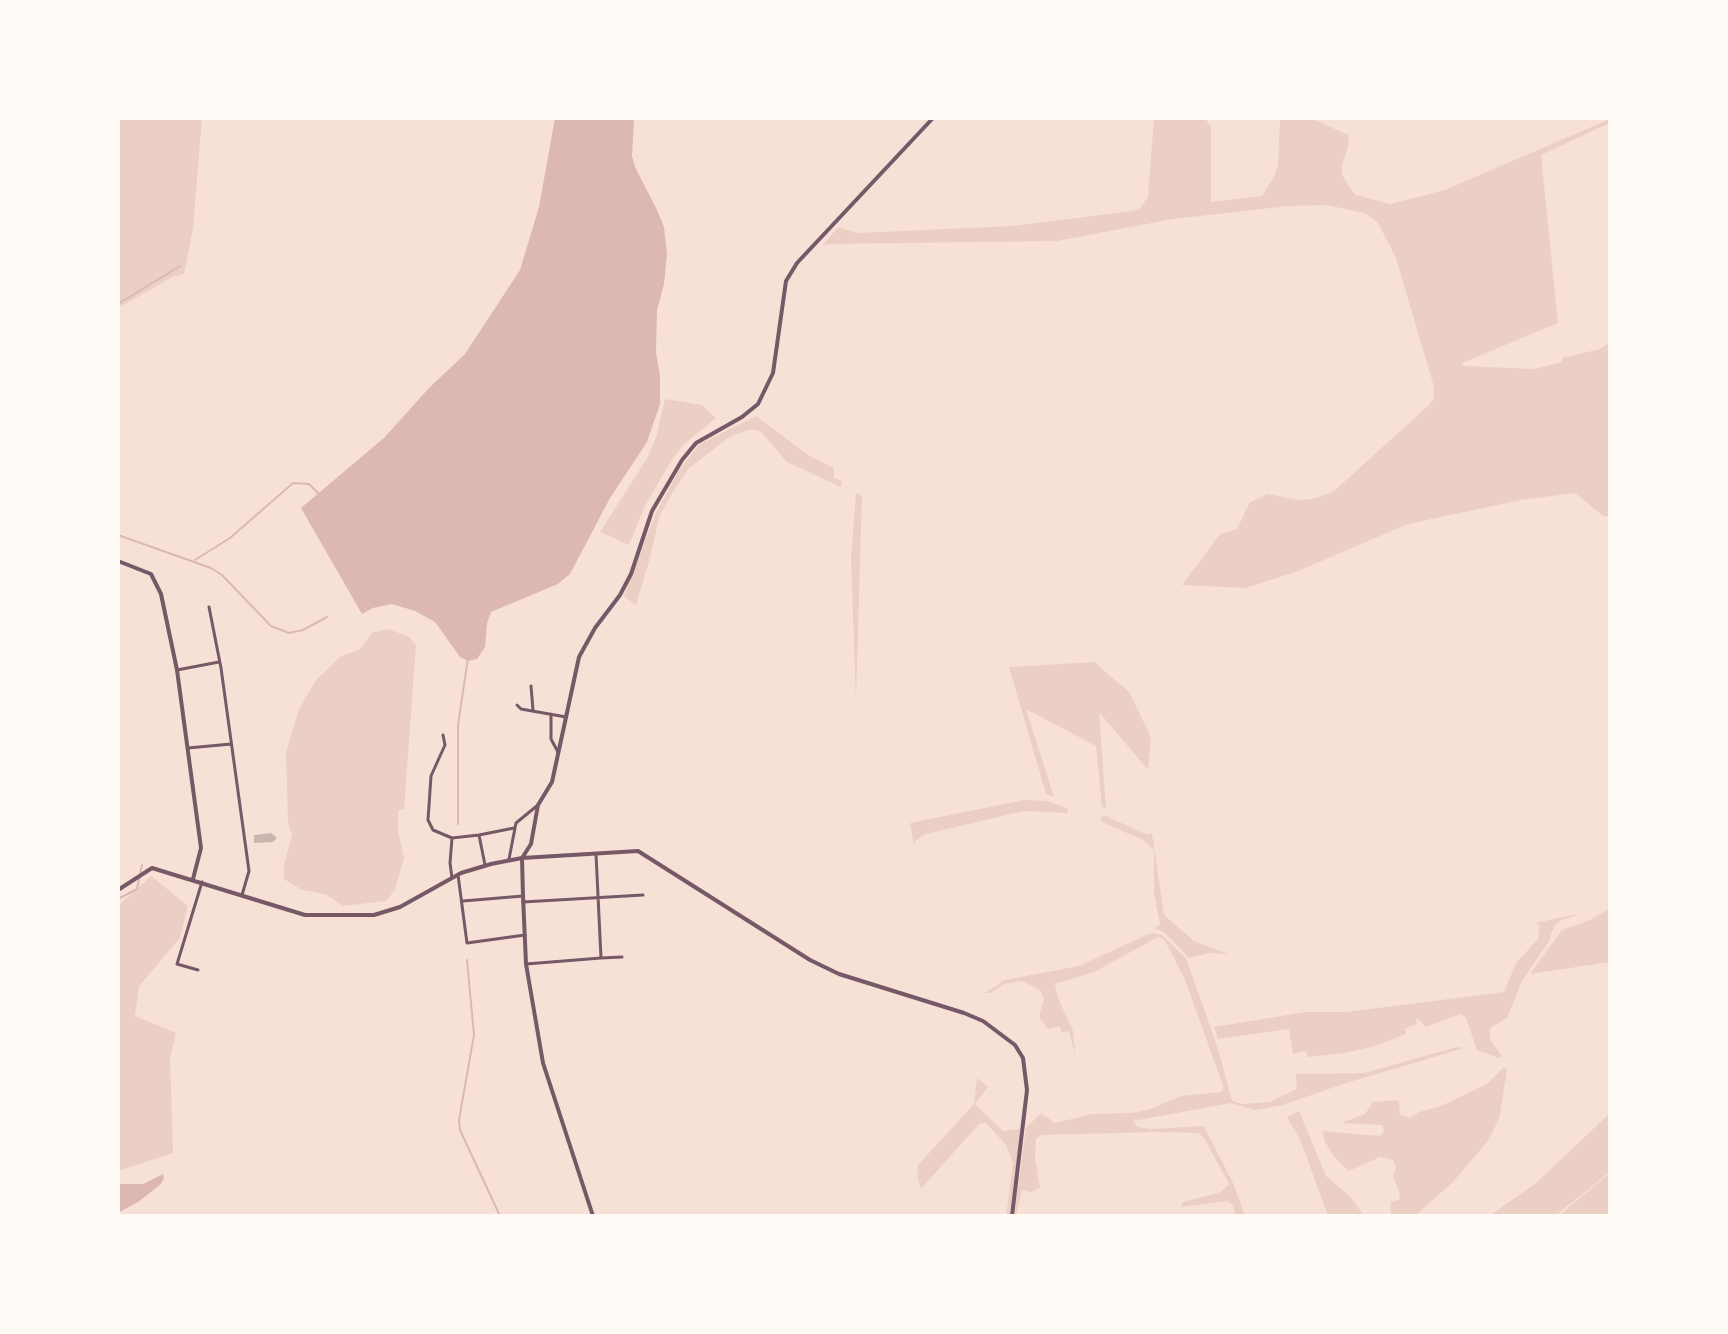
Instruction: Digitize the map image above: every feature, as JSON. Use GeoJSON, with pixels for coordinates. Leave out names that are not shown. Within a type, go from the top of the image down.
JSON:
{"type":"FeatureCollection","features":[{"type":"Feature","properties":{"kind":"street"},"geometry":{"type":"LineString","coordinates":[[593,1216],[543,1063],[526,964],[523,899],[522,858],[531,844],[538,805],[552,782],[579,657],[631,574],[652,511],[682,460],[696,443],[742,417],[758,404],[773,373],[786,281],[797,263],[933,118]]}},
{"type":"Feature","properties":{"kind":"street"},"geometry":{"type":"LineString","coordinates":[[118,561],[151,574],[158,584],[177,670],[201,848],[193,879]]}},
{"type":"Feature","properties":{"kind":"street"},"geometry":{"type":"LineString","coordinates":[[209,607],[249,871],[242,895]]}},
{"type":"Feature","properties":{"kind":"street"},"geometry":{"type":"LineString","coordinates":[[177,670],[219,662]]}},
{"type":"Feature","properties":{"kind":"street"},"geometry":{"type":"LineString","coordinates":[[531,686],[533,711]]}},
{"type":"Feature","properties":{"kind":"street"},"geometry":{"type":"LineString","coordinates":[[517,705],[521,709],[566,717]]}},
{"type":"Feature","properties":{"kind":"street"},"geometry":{"type":"LineString","coordinates":[[551,714],[551,739],[558,753]]}},
{"type":"Feature","properties":{"kind":"street"},"geometry":{"type":"LineString","coordinates":[[443,735],[445,745],[431,776],[428,820],[433,830],[452,838],[514,828]]}},
{"type":"Feature","properties":{"kind":"street"},"geometry":{"type":"LineString","coordinates":[[188,748],[231,744]]}},
{"type":"Feature","properties":{"kind":"street"},"geometry":{"type":"LineString","coordinates":[[509,859],[514,828],[523,816],[538,805]]}},
{"type":"Feature","properties":{"kind":"street"},"geometry":{"type":"LineString","coordinates":[[479,835],[485,865]]}},
{"type":"Feature","properties":{"kind":"street"},"geometry":{"type":"LineString","coordinates":[[452,838],[452,879]]}},
{"type":"Feature","properties":{"kind":"street"},"geometry":{"type":"LineString","coordinates":[[118,890],[152,868],[305,915],[374,915],[400,907],[458,875],[509,859],[638,851],[810,960],[839,974],[964,1013],[983,1021],[1006,1037],[1019,1050],[1027,1078],[1012,1216]]}},
{"type":"Feature","properties":{"kind":"street"},"geometry":{"type":"LineString","coordinates":[[596,854],[601,958]]}},
{"type":"Feature","properties":{"kind":"street"},"geometry":{"type":"LineString","coordinates":[[458,875],[467,943],[525,935]]}},
{"type":"Feature","properties":{"kind":"street"},"geometry":{"type":"LineString","coordinates":[[198,970],[177,964],[202,882]]}},
{"type":"Feature","properties":{"kind":"street"},"geometry":{"type":"LineString","coordinates":[[463,901],[643,895]]}},
{"type":"Feature","properties":{"kind":"street"},"geometry":{"type":"LineString","coordinates":[[526,964],[622,957]]}},
{"type":"Feature","properties":{"kind":"shaded area"},"geometry":{"type":"Polygon","coordinates":[[[118,118],[202,118],[193,228],[184,274],[172,277],[118,308],[118,118]]]}},
{"type":"Feature","properties":{"kind":"shaded area"},"geometry":{"type":"Polygon","coordinates":[[[555,118],[634,118],[632,156],[664,227],[667,254],[657,310],[660,404],[647,442],[610,498],[570,574],[558,584],[491,612],[485,647],[477,659],[468,661],[460,657],[435,622],[415,611],[392,604],[362,614],[301,508],[385,437],[465,354],[520,270],[539,207],[555,118]]]}},
{"type":"Feature","properties":{"kind":"shaded area"},"geometry":{"type":"Polygon","coordinates":[[[1154,118],[1205,118],[1211,127],[1211,202],[1262,196],[1278,165],[1280,118],[1311,118],[1348,135],[1342,174],[1351,190],[1356,195],[1390,204],[1445,190],[1610,119],[1610,123],[1541,155],[1558,323],[1462,363],[1463,366],[1534,369],[1562,362],[1562,358],[1600,349],[1610,342],[1610,516],[1603,516],[1575,493],[1521,500],[1408,524],[1296,572],[1245,588],[1182,585],[1220,534],[1237,529],[1250,502],[1268,494],[1298,500],[1333,492],[1434,398],[1434,387],[1396,258],[1378,223],[1365,213],[1326,205],[1289,206],[1173,219],[1057,241],[822,246],[838,227],[858,233],[1013,226],[1133,211],[1140,208],[1148,197],[1154,118]]]}},
{"type":"Feature","properties":{"kind":"shaded area"},"geometry":{"type":"Polygon","coordinates":[[[665,399],[702,405],[716,418],[683,445],[671,461],[645,506],[629,545],[600,532],[647,458],[656,438],[665,399]]]}},
{"type":"Feature","properties":{"kind":"shaded area"},"geometry":{"type":"Polygon","coordinates":[[[756,416],[808,455],[834,468],[834,478],[842,481],[841,487],[787,462],[761,432],[752,429],[731,436],[689,468],[673,492],[659,517],[636,605],[624,596],[655,515],[679,470],[700,444],[756,416]]]}},
{"type":"Feature","properties":{"kind":"shaded area"},"geometry":{"type":"Polygon","coordinates":[[[856,493],[862,496],[856,700],[851,558],[856,493]]]}},
{"type":"Feature","properties":{"kind":"shaded area"},"geometry":{"type":"Polygon","coordinates":[[[389,629],[409,637],[416,645],[404,809],[398,811],[398,831],[404,858],[395,890],[386,901],[343,906],[325,894],[302,890],[284,879],[284,865],[292,834],[288,823],[286,753],[299,709],[316,680],[341,656],[359,650],[372,633],[389,629]]]}},
{"type":"Feature","properties":{"kind":"shaded area"},"geometry":{"type":"Polygon","coordinates":[[[1094,662],[1129,692],[1151,737],[1148,770],[1099,712],[1106,808],[1102,807],[1096,746],[1026,709],[1054,797],[1046,794],[1009,667],[1094,662]]]}},
{"type":"Feature","properties":{"kind":"shaded area"},"geometry":{"type":"Polygon","coordinates":[[[1024,800],[1047,801],[1067,808],[1068,813],[1024,811],[926,834],[915,841],[914,846],[910,823],[1024,800]]]}},
{"type":"Feature","properties":{"kind":"shaded area"},"geometry":{"type":"Polygon","coordinates":[[[1104,815],[1147,835],[1152,833],[1164,915],[1194,941],[1228,954],[1209,953],[1189,958],[1164,932],[1155,928],[1160,924],[1154,894],[1154,850],[1143,840],[1102,822],[1104,815]]]}},
{"type":"Feature","properties":{"kind":"shaded area"},"geometry":{"type":"Polygon","coordinates":[[[151,876],[188,906],[180,938],[139,986],[135,1016],[176,1033],[170,1058],[173,1153],[118,1171],[118,906],[151,876]]]}},
{"type":"Feature","properties":{"kind":"shaded area"},"geometry":{"type":"Polygon","coordinates":[[[1610,908],[1610,962],[1530,974],[1562,930],[1590,920],[1610,908]]]}},
{"type":"Feature","properties":{"kind":"shaded area"},"geometry":{"type":"Polygon","coordinates":[[[1582,913],[1554,926],[1549,941],[1522,981],[1507,1018],[1490,1028],[1490,1040],[1502,1056],[1499,1058],[1477,1050],[1466,1018],[1460,1014],[1426,1027],[1416,1018],[1417,1024],[1401,1030],[1406,1029],[1406,1034],[1375,1046],[1308,1057],[1308,1050],[1293,1054],[1289,1029],[1218,1039],[1214,1027],[1306,1012],[1346,1012],[1504,992],[1516,963],[1538,939],[1540,925],[1535,923],[1582,913]]]}},
{"type":"Feature","properties":{"kind":"shaded area"},"geometry":{"type":"Polygon","coordinates":[[[1151,933],[1162,935],[1186,958],[1218,1049],[1232,1101],[1243,1104],[1270,1102],[1297,1089],[1296,1074],[1364,1073],[1457,1047],[1464,1048],[1283,1105],[1255,1110],[1231,1103],[1133,1121],[1137,1127],[1150,1129],[1204,1126],[1234,1185],[1245,1216],[1235,1216],[1233,1205],[1227,1201],[1181,1207],[1183,1202],[1221,1192],[1229,1184],[1204,1138],[1198,1133],[1158,1132],[1041,1135],[1036,1139],[1035,1157],[1040,1188],[1031,1192],[1022,1190],[1014,1216],[1026,1128],[1041,1113],[1055,1123],[1092,1114],[1130,1113],[1148,1110],[1181,1096],[1221,1092],[1224,1088],[1185,980],[1164,939],[1158,937],[1094,972],[1055,984],[1073,1031],[1075,1055],[1069,1031],[1062,1033],[1059,1026],[1048,1029],[1039,1017],[1044,998],[1039,989],[1021,981],[1004,984],[991,993],[985,993],[1005,980],[1079,966],[1151,933]]]}},
{"type":"Feature","properties":{"kind":"shaded area"},"geometry":{"type":"Polygon","coordinates":[[[1504,1067],[1507,1070],[1499,1119],[1488,1141],[1453,1182],[1415,1216],[1391,1216],[1391,1202],[1399,1200],[1400,1195],[1393,1176],[1396,1166],[1393,1160],[1380,1157],[1349,1171],[1334,1157],[1324,1140],[1323,1131],[1380,1136],[1384,1131],[1382,1125],[1341,1123],[1365,1114],[1373,1102],[1396,1100],[1400,1114],[1410,1118],[1487,1084],[1504,1067]]]}},
{"type":"Feature","properties":{"kind":"shaded area"},"geometry":{"type":"Polygon","coordinates":[[[977,1078],[988,1087],[975,1104],[1003,1131],[1021,1129],[1010,1216],[1006,1216],[1013,1163],[1006,1145],[986,1123],[979,1124],[921,1189],[917,1176],[918,1165],[974,1104],[977,1078]]]}},
{"type":"Feature","properties":{"kind":"shaded area"},"geometry":{"type":"Polygon","coordinates":[[[1299,1111],[1326,1176],[1350,1196],[1364,1216],[1328,1216],[1300,1139],[1287,1117],[1299,1111]]]}},
{"type":"Feature","properties":{"kind":"shaded area"},"geometry":{"type":"Polygon","coordinates":[[[1610,1113],[1610,1172],[1555,1216],[1489,1216],[1535,1184],[1610,1113]]]}},
{"type":"Feature","properties":{"kind":"shaded area"},"geometry":{"type":"Polygon","coordinates":[[[163,1174],[161,1184],[118,1213],[118,1184],[143,1184],[163,1174]]]}},
{"type":"Feature","properties":{"kind":"shaded area"},"geometry":{"type":"Polygon","coordinates":[[[1610,1174],[1610,1216],[1558,1216],[1605,1177],[1610,1174]]]}},
{"type":"Feature","properties":{"kind":"building"},"geometry":{"type":"Polygon","coordinates":[[[271,833],[277,838],[273,842],[254,843],[254,835],[271,833]]]}},
{"type":"Feature","properties":{"kind":"waterway"},"geometry":{"type":"LineString","coordinates":[[118,304],[180,266]]}},
{"type":"Feature","properties":{"kind":"waterway"},"geometry":{"type":"LineString","coordinates":[[195,560],[230,538],[293,483],[309,484],[318,493]]}},
{"type":"Feature","properties":{"kind":"waterway"},"geometry":{"type":"LineString","coordinates":[[118,535],[211,568],[222,575],[271,626],[289,633],[303,630],[327,617]]}},
{"type":"Feature","properties":{"kind":"waterway"},"geometry":{"type":"LineString","coordinates":[[458,824],[458,725],[468,658]]}},
{"type":"Feature","properties":{"kind":"waterway"},"geometry":{"type":"LineString","coordinates":[[118,899],[137,889],[142,865]]}},
{"type":"Feature","properties":{"kind":"waterway"},"geometry":{"type":"LineString","coordinates":[[467,960],[474,1035],[459,1120],[460,1130],[500,1216]]}}]}
